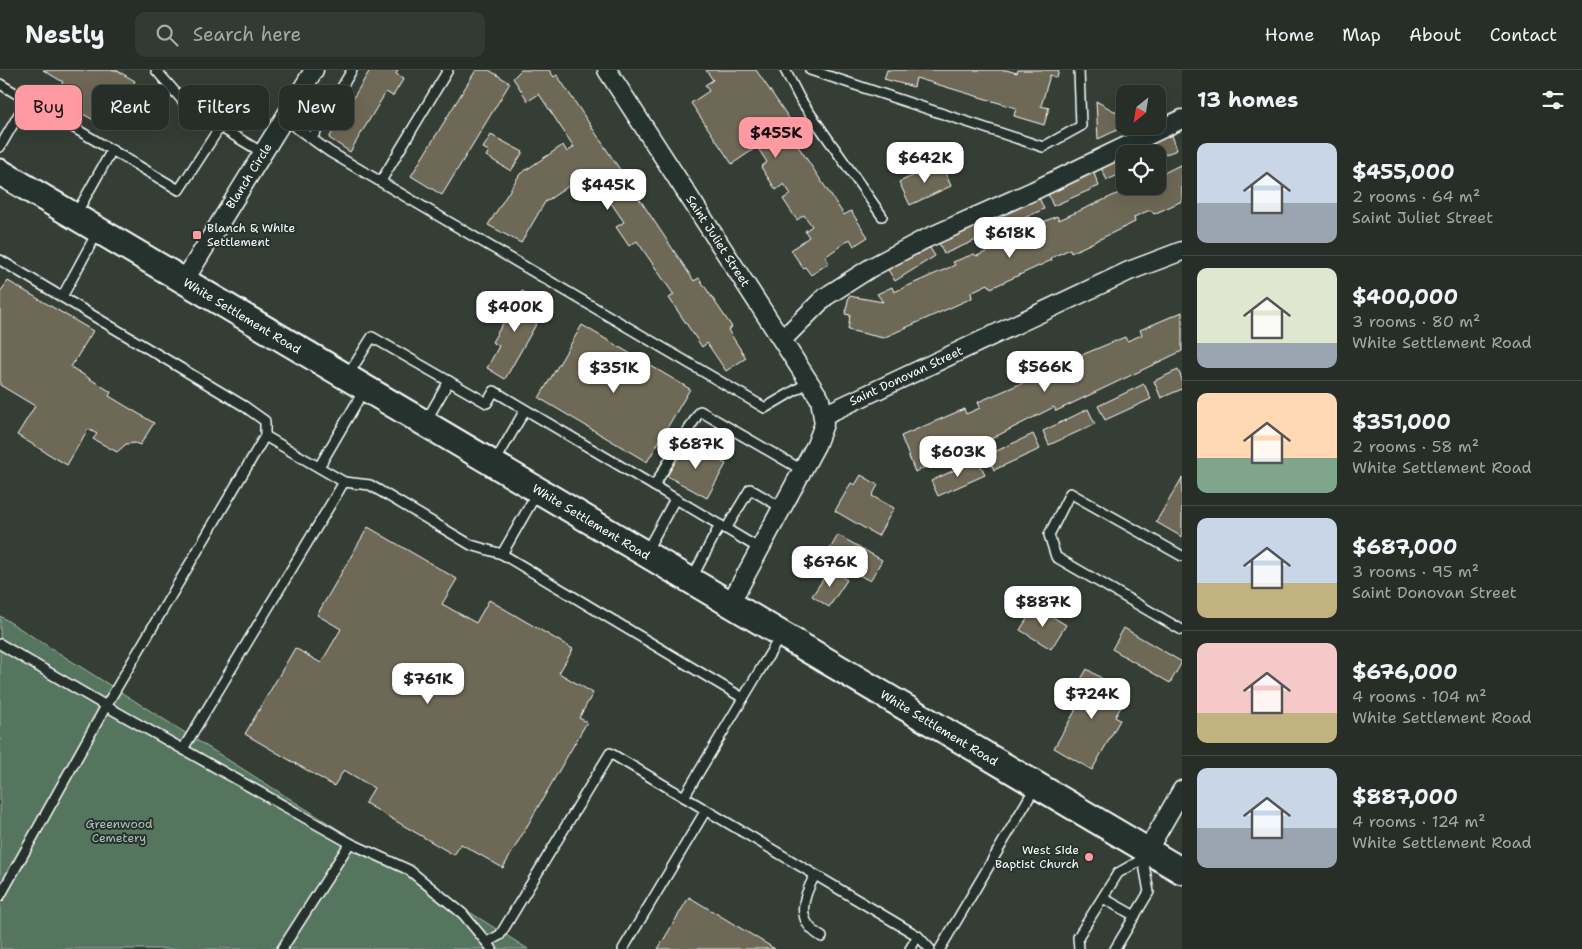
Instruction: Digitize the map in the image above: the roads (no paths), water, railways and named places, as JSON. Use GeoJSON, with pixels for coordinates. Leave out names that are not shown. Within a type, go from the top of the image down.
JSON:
{"type":"FeatureCollection","features":[{"type":"Feature","properties":{"kind":"main road","name":"White Settlement Road"},"geometry":{"type":"LineString","coordinates":[[0,172],[1036,785],[1145,855],[1182,871]]}},
{"type":"Feature","properties":{"kind":"street","name":"Blanch Circle"},"geometry":{"type":"LineString","coordinates":[[305,85],[314,70]]}},
{"type":"Feature","properties":{"kind":"street","name":"Saint Juliet Street"},"geometry":{"type":"LineString","coordinates":[[607,70],[820,399],[824,415]]}},
{"type":"Feature","properties":{"kind":"street"},"geometry":{"type":"LineString","coordinates":[[782,340],[825,297],[881,263],[923,240],[1182,119]]}},
{"type":"Feature","properties":{"kind":"street","name":"Blanch Circle"},"geometry":{"type":"LineString","coordinates":[[184,282],[279,127]]}},
{"type":"Feature","properties":{"kind":"street","name":"Saint Donovan Street"},"geometry":{"type":"LineString","coordinates":[[824,415],[1129,271],[1182,251]]}},
{"type":"Feature","properties":{"kind":"street"},"geometry":{"type":"LineString","coordinates":[[730,604],[802,470],[824,424],[824,415]]}},
{"type":"Feature","properties":{"kind":"street"},"geometry":{"type":"LineString","coordinates":[[1145,855],[1182,790]]}},
{"type":"Feature","properties":{"kind":"lane"},"geometry":{"type":"LineString","coordinates":[[156,70],[179,97]]}},
{"type":"Feature","properties":{"kind":"lane"},"geometry":{"type":"LineString","coordinates":[[312,138],[352,70]]}},
{"type":"Feature","properties":{"kind":"lane"},"geometry":{"type":"LineString","coordinates":[[381,181],[448,70]]}},
{"type":"Feature","properties":{"kind":"lane"},"geometry":{"type":"LineString","coordinates":[[786,70],[800,99],[882,216]]}},
{"type":"Feature","properties":{"kind":"lane"},"geometry":{"type":"LineString","coordinates":[[810,70],[1043,147],[1081,126],[1079,70]]}},
{"type":"Feature","properties":{"kind":"lane"},"geometry":{"type":"LineString","coordinates":[[0,84],[15,93]]}},
{"type":"Feature","properties":{"kind":"lane"},"geometry":{"type":"LineString","coordinates":[[0,147],[15,121]]}},
{"type":"Feature","properties":{"kind":"lane"},"geometry":{"type":"LineString","coordinates":[[78,130],[179,190],[218,130]]}},
{"type":"Feature","properties":{"kind":"lane"},"geometry":{"type":"LineString","coordinates":[[225,130],[263,153]]}},
{"type":"Feature","properties":{"kind":"lane"},"geometry":{"type":"LineString","coordinates":[[300,130],[330,152],[765,408],[809,382]]}},
{"type":"Feature","properties":{"kind":"lane"},"geometry":{"type":"LineString","coordinates":[[74,216],[112,150]]}},
{"type":"Feature","properties":{"kind":"lane"},"geometry":{"type":"LineString","coordinates":[[62,297],[98,230]]}},
{"type":"Feature","properties":{"kind":"lane"},"geometry":{"type":"LineString","coordinates":[[0,260],[244,406],[265,421],[265,436],[106,706],[0,896]]}},
{"type":"Feature","properties":{"kind":"lane"},"geometry":{"type":"LineString","coordinates":[[319,467],[356,383],[372,337],[487,403],[494,391],[760,549]]}},
{"type":"Feature","properties":{"kind":"lane"},"geometry":{"type":"LineString","coordinates":[[425,424],[449,382]]}},
{"type":"Feature","properties":{"kind":"lane"},"geometry":{"type":"LineString","coordinates":[[494,465],[525,410]]}},
{"type":"Feature","properties":{"kind":"lane"},"geometry":{"type":"LineString","coordinates":[[654,486],[700,411],[802,470]]}},
{"type":"Feature","properties":{"kind":"lane"},"geometry":{"type":"LineString","coordinates":[[265,436],[344,482],[370,485],[471,545],[502,554],[743,698]]}},
{"type":"Feature","properties":{"kind":"lane"},"geometry":{"type":"LineString","coordinates":[[183,750],[344,482]]}},
{"type":"Feature","properties":{"kind":"lane"},"geometry":{"type":"LineString","coordinates":[[690,581],[723,527],[750,489],[782,508]]}},
{"type":"Feature","properties":{"kind":"lane"},"geometry":{"type":"LineString","coordinates":[[502,554],[538,491]]}},
{"type":"Feature","properties":{"kind":"lane"},"geometry":{"type":"LineString","coordinates":[[1182,556],[1070,493],[1049,535],[1056,557],[1182,630]]}},
{"type":"Feature","properties":{"kind":"lane"},"geometry":{"type":"LineString","coordinates":[[645,554],[676,499]]}},
{"type":"Feature","properties":{"kind":"lane"},"geometry":{"type":"LineString","coordinates":[[684,797],[781,634]]}},
{"type":"Feature","properties":{"kind":"lane"},"geometry":{"type":"LineString","coordinates":[[0,644],[183,750],[350,843],[409,870],[463,914],[490,946],[500,935],[610,753],[918,936],[930,949]]}},
{"type":"Feature","properties":{"kind":"lane"},"geometry":{"type":"LineString","coordinates":[[940,949],[1036,785]]}},
{"type":"Feature","properties":{"kind":"lane"},"geometry":{"type":"LineString","coordinates":[[623,949],[706,810]]}},
{"type":"Feature","properties":{"kind":"lane"},"geometry":{"type":"LineString","coordinates":[[282,949],[350,843]]}},
{"type":"Feature","properties":{"kind":"lane"},"geometry":{"type":"LineString","coordinates":[[1078,949],[1078,937],[1118,873],[1145,855],[1149,892],[1115,949]]}},
{"type":"Feature","properties":{"kind":"lane"},"geometry":{"type":"LineString","coordinates":[[815,875],[804,895],[802,909],[806,922],[822,937]]}},
{"type":"Feature","properties":{"kind":"lane"},"geometry":{"type":"LineString","coordinates":[[1103,898],[1135,916]]}},
{"type":"Feature","properties":{"kind":"lane"},"geometry":{"type":"LineString","coordinates":[[910,949],[918,936]]}},
{"type":"Feature","properties":{"kind":"place","name":"Blanch & White Settlement"},"geometry":{"type":"Point","coordinates":[197,235]}},
{"type":"Feature","properties":{"kind":"place","name":"West Side Baptist Church"},"geometry":{"type":"Point","coordinates":[1089,857]}},
{"type":"Feature","properties":{"kind":"park label","name":"Greenwood Cemetery"},"geometry":{"type":"Point","coordinates":[119,831]}}]}
